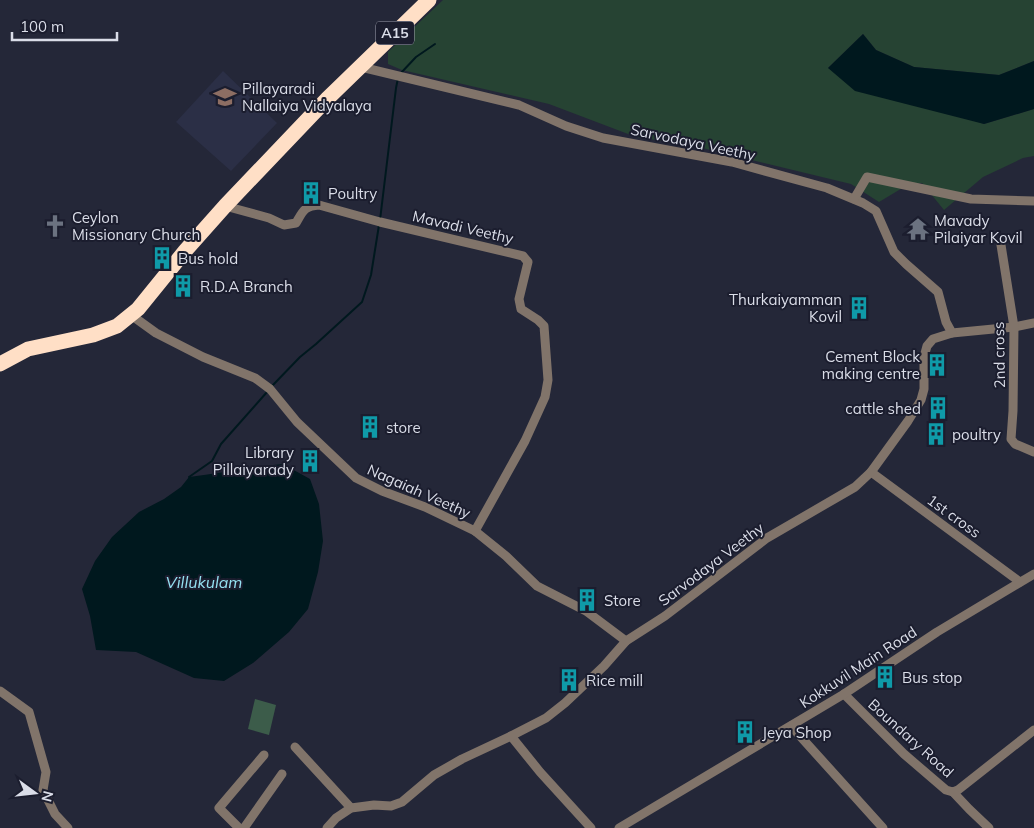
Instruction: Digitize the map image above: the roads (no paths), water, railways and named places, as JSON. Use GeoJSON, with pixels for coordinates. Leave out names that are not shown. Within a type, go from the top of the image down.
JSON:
{"type":"FeatureCollection","features":[{"type":"Feature","properties":{"kind":"highway","name":"A15"},"geometry":{"type":"LineString","coordinates":[[0,364],[28,349],[101,332],[116,326],[131,315],[225,206],[327,99],[429,0]]}},
{"type":"Feature","properties":{"kind":"street","name":"Sarvodaya Veethy"},"geometry":{"type":"LineString","coordinates":[[361,67],[520,105],[566,126],[604,138],[732,162],[827,188],[863,203],[876,212],[894,252],[938,292],[946,322],[952,333]]}},
{"type":"Feature","properties":{"kind":"street"},"geometry":{"type":"LineString","coordinates":[[854,199],[867,177],[971,199],[1034,201]]}},
{"type":"Feature","properties":{"kind":"street","name":"Mavadi Veethy"},"geometry":{"type":"LineString","coordinates":[[225,206],[270,218],[284,224],[296,223],[303,211],[310,206],[319,205],[380,222],[523,256],[528,262],[519,299],[521,308],[544,326],[548,380],[545,397],[525,441],[475,531]]}},
{"type":"Feature","properties":{"kind":"street","name":"2nd cross"},"geometry":{"type":"LineString","coordinates":[[1001,245],[1014,327],[1011,439],[1015,444],[1034,452]]}},
{"type":"Feature","properties":{"kind":"street","name":"Nagaiah Veethy"},"geometry":{"type":"LineString","coordinates":[[131,315],[156,333],[203,357],[255,378],[270,389],[297,422],[356,478],[382,491],[425,507],[475,531],[506,556],[538,586],[586,611],[626,641]]}},
{"type":"Feature","properties":{"kind":"street","name":"Sarvodaya Veethy"},"geometry":{"type":"LineString","coordinates":[[327,828],[336,818],[352,808],[374,805],[391,806],[402,802],[434,775],[462,759],[546,718],[565,703],[604,666],[626,641],[665,616],[767,538],[855,487],[872,472],[921,400],[924,389],[924,357],[927,346],[933,339],[952,333],[1014,327],[1034,323]]}},
{"type":"Feature","properties":{"kind":"street","name":"1st cross"},"geometry":{"type":"LineString","coordinates":[[872,472],[1020,582]]}},
{"type":"Feature","properties":{"kind":"street","name":"Kokkuvil Main Road"},"geometry":{"type":"LineString","coordinates":[[619,828],[844,694],[937,632],[1034,574]]}},
{"type":"Feature","properties":{"kind":"street"},"geometry":{"type":"LineString","coordinates":[[0,691],[29,712],[46,772],[43,790],[55,814],[68,828]]}},
{"type":"Feature","properties":{"kind":"street","name":"Boundary Road"},"geometry":{"type":"LineString","coordinates":[[844,694],[904,754],[946,790],[953,792],[1034,730]]}},
{"type":"Feature","properties":{"kind":"street"},"geometry":{"type":"LineString","coordinates":[[791,726],[883,828]]}},
{"type":"Feature","properties":{"kind":"street"},"geometry":{"type":"LineString","coordinates":[[511,736],[540,772],[591,828]]}},
{"type":"Feature","properties":{"kind":"street"},"geometry":{"type":"LineString","coordinates":[[295,747],[352,808]]}},
{"type":"Feature","properties":{"kind":"street"},"geometry":{"type":"LineString","coordinates":[[239,828],[219,808],[264,755]]}},
{"type":"Feature","properties":{"kind":"street"},"geometry":{"type":"LineString","coordinates":[[244,828],[282,774]]}},
{"type":"Feature","properties":{"kind":"street"},"geometry":{"type":"LineString","coordinates":[[953,792],[989,828]]}},
{"type":"Feature","properties":{"kind":"water"},"geometry":{"type":"Polygon","coordinates":[[[863,34],[876,50],[914,67],[999,75],[1034,61],[1034,109],[984,124],[855,91],[828,68],[863,34]]]}},
{"type":"Feature","properties":{"kind":"water","name":"Villukulam"},"geometry":{"type":"Polygon","coordinates":[[[283,464],[310,479],[319,504],[323,541],[318,572],[308,609],[289,632],[253,663],[224,681],[194,678],[136,652],[96,650],[90,616],[82,589],[95,561],[112,537],[139,512],[164,499],[181,487],[189,477],[283,464]]]}},
{"type":"Feature","properties":{"kind":"waterway"},"geometry":{"type":"LineString","coordinates":[[400,74],[416,57],[435,44]]}},
{"type":"Feature","properties":{"kind":"waterway"},"geometry":{"type":"LineString","coordinates":[[380,220],[398,78]]}},
{"type":"Feature","properties":{"kind":"waterway"},"geometry":{"type":"LineString","coordinates":[[272,386],[300,357],[362,302],[371,275],[379,225]]}},
{"type":"Feature","properties":{"kind":"waterway"},"geometry":{"type":"LineString","coordinates":[[189,477],[212,461],[221,444],[267,392]]}},
{"type":"Feature","properties":{"kind":"place","name":"Pillayaradi Nallaiya Vidyalaya"},"geometry":{"type":"Point","coordinates":[225,97]}},
{"type":"Feature","properties":{"kind":"place","name":"Poultry"},"geometry":{"type":"Point","coordinates":[311,193]}},
{"type":"Feature","properties":{"kind":"place","name":"Ceylon Missionary Church"},"geometry":{"type":"Point","coordinates":[55,226]}},
{"type":"Feature","properties":{"kind":"place","name":"Mavady Pilaiyar Kovil"},"geometry":{"type":"Point","coordinates":[918,229]}},
{"type":"Feature","properties":{"kind":"place","name":"Bus hold"},"geometry":{"type":"Point","coordinates":[162,258]}},
{"type":"Feature","properties":{"kind":"place","name":"R.D.A Branch"},"geometry":{"type":"Point","coordinates":[183,286]}},
{"type":"Feature","properties":{"kind":"place","name":"Thurkaiyamman Kovil"},"geometry":{"type":"Point","coordinates":[859,308]}},
{"type":"Feature","properties":{"kind":"place","name":"Cement Block making centre"},"geometry":{"type":"Point","coordinates":[937,365]}},
{"type":"Feature","properties":{"kind":"place","name":"cattle shed"},"geometry":{"type":"Point","coordinates":[938,408]}},
{"type":"Feature","properties":{"kind":"place","name":"store"},"geometry":{"type":"Point","coordinates":[370,427]}},
{"type":"Feature","properties":{"kind":"place","name":"poultry"},"geometry":{"type":"Point","coordinates":[936,434]}},
{"type":"Feature","properties":{"kind":"place","name":"Library Pillaiyarady"},"geometry":{"type":"Point","coordinates":[310,461]}},
{"type":"Feature","properties":{"kind":"place","name":"Store"},"geometry":{"type":"Point","coordinates":[587,600]}},
{"type":"Feature","properties":{"kind":"place","name":"Bus stop"},"geometry":{"type":"Point","coordinates":[885,677]}},
{"type":"Feature","properties":{"kind":"place","name":"Rice mill"},"geometry":{"type":"Point","coordinates":[569,680]}},
{"type":"Feature","properties":{"kind":"place","name":"Jeya Shop"},"geometry":{"type":"Point","coordinates":[745,732]}}]}
